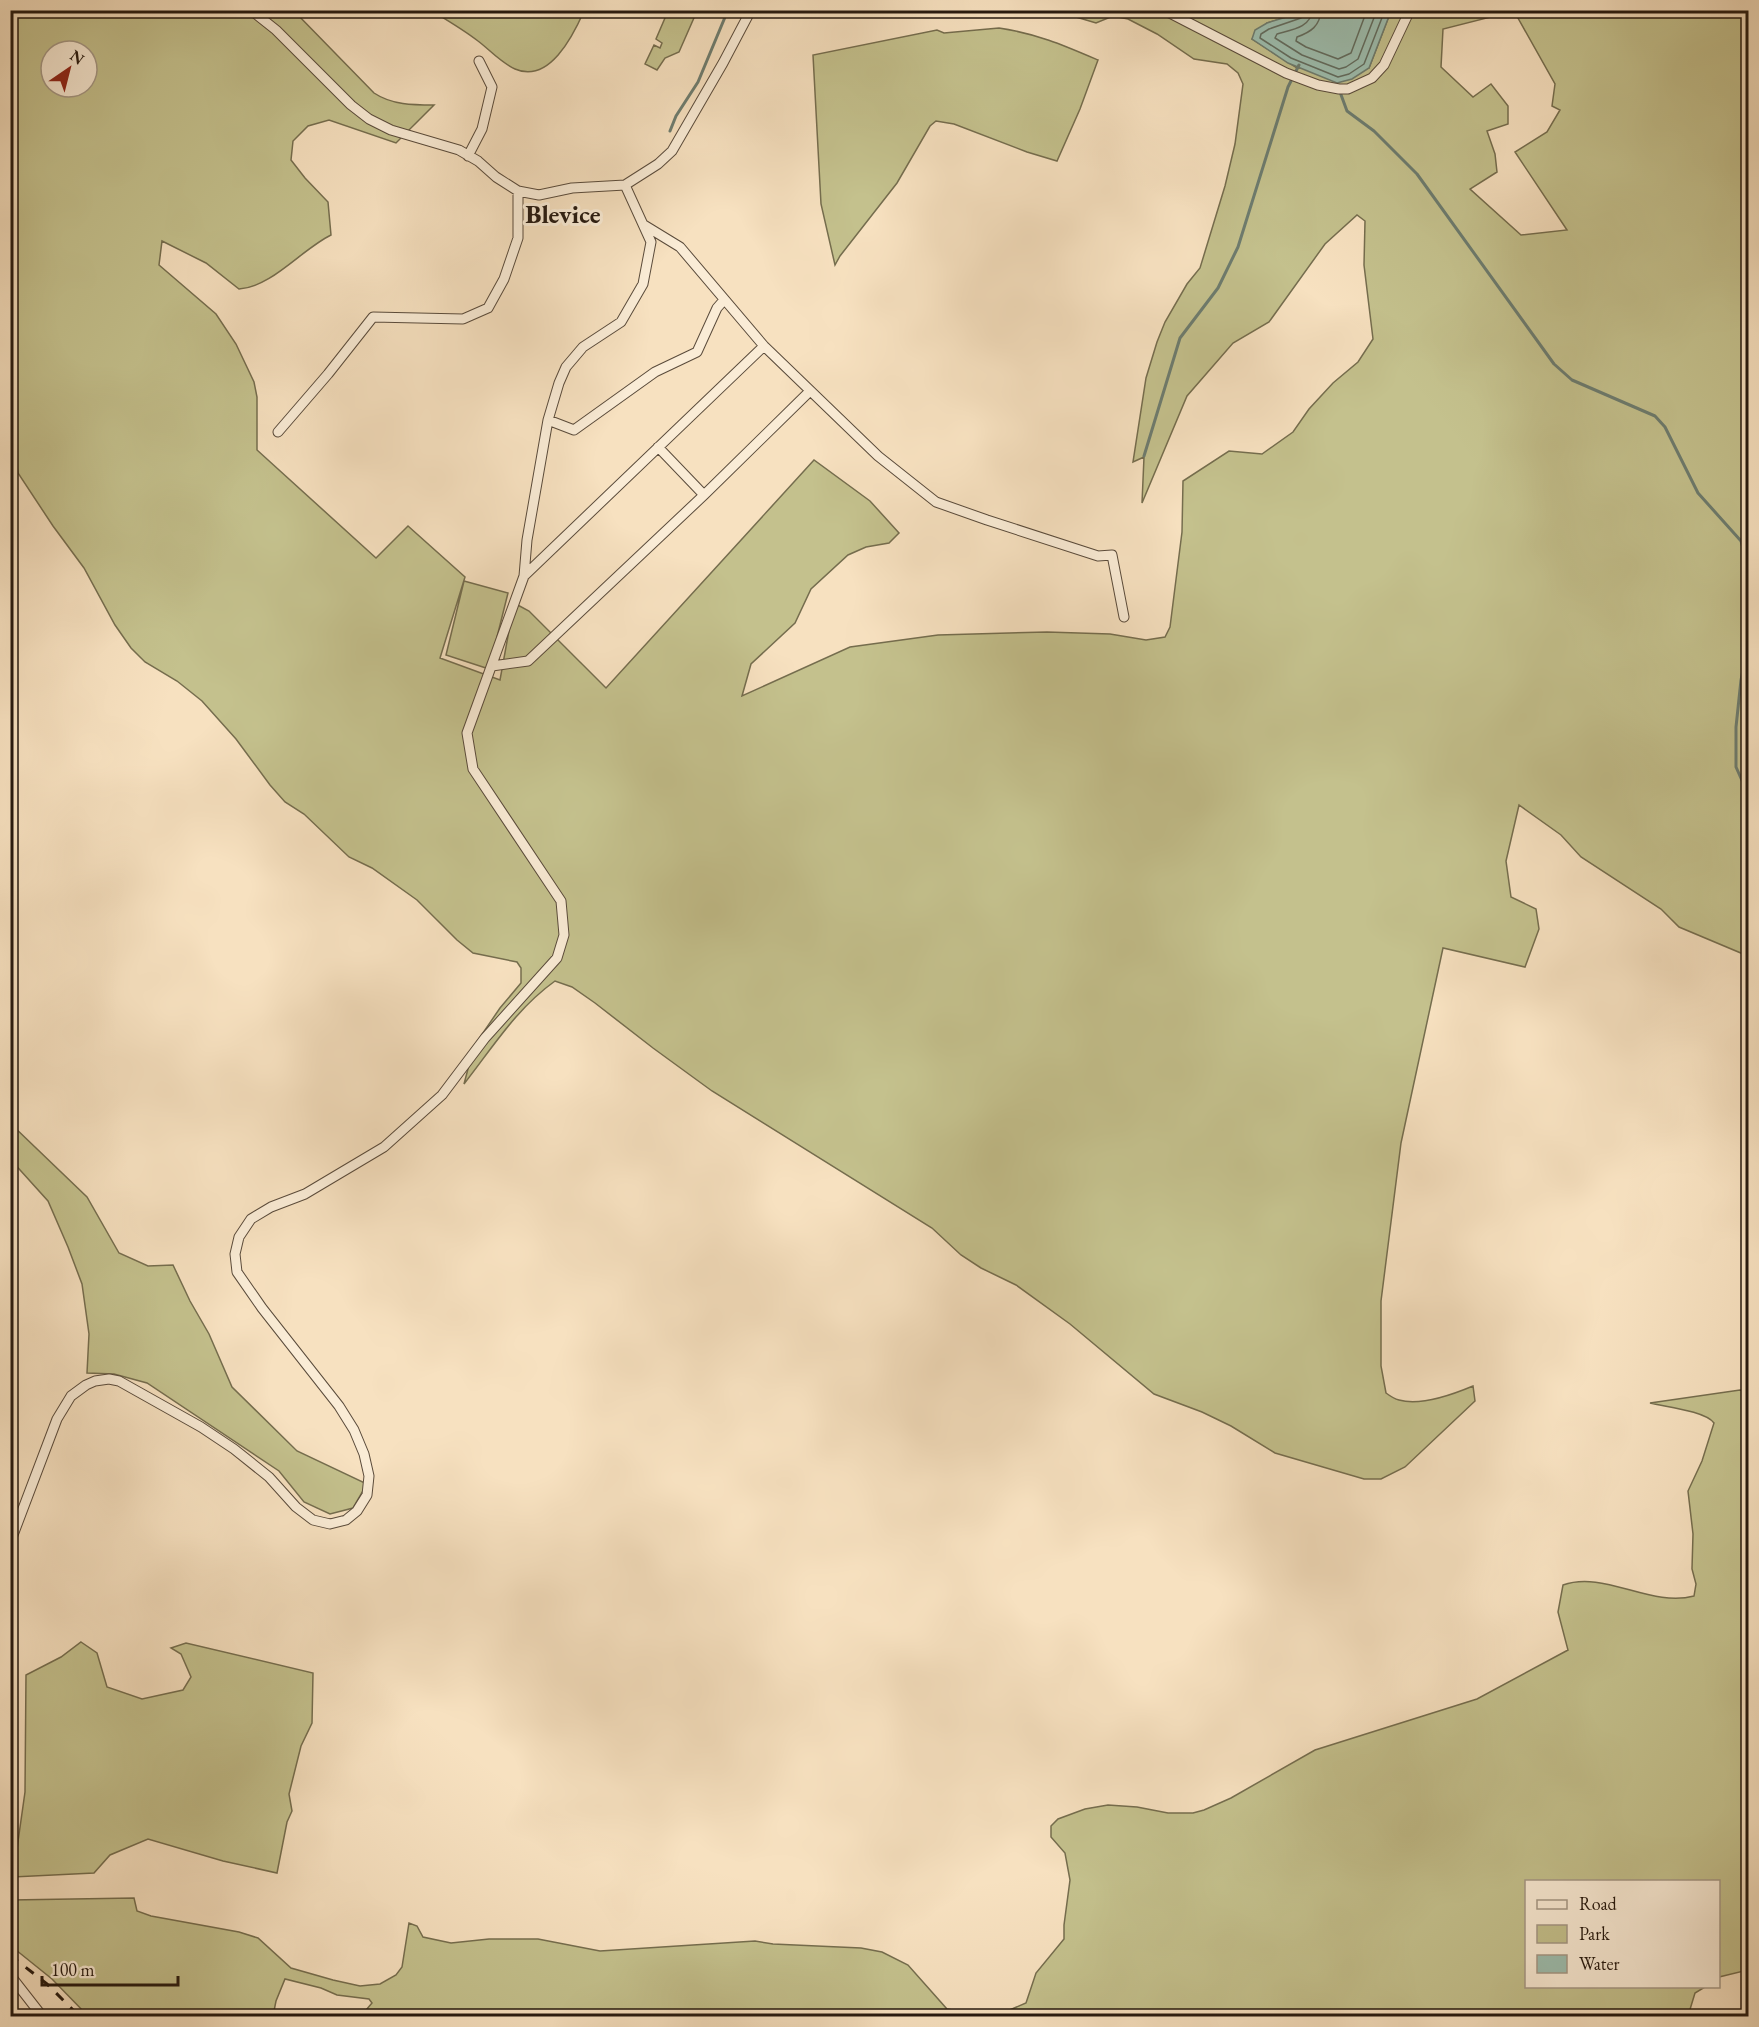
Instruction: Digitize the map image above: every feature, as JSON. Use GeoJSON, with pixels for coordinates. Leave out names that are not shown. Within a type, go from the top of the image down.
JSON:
{"type":"FeatureCollection","features":[{"type":"Feature","properties":{"kind":"street"},"geometry":{"type":"LineString","coordinates":[[251,10],[276,30],[351,105],[369,119],[391,130],[459,150],[478,161],[496,177],[518,191],[539,195],[572,188],[625,185],[658,164],[672,151],[752,10]]}},
{"type":"Feature","properties":{"kind":"street"},"geometry":{"type":"LineString","coordinates":[[1164,10],[1286,73],[1318,85],[1348,89],[1372,78],[1384,65],[1410,10]]}},
{"type":"Feature","properties":{"kind":"street"},"geometry":{"type":"LineString","coordinates":[[468,156],[482,129],[492,87],[479,61]]}},
{"type":"Feature","properties":{"kind":"street"},"geometry":{"type":"LineString","coordinates":[[10,1544],[65,1403],[86,1385],[102,1380],[120,1381],[129,1385],[201,1427],[256,1465],[269,1476],[296,1507],[314,1520],[330,1524],[339,1523],[352,1515],[364,1501],[369,1486],[369,1476],[364,1454],[354,1430],[339,1406],[243,1281],[237,1272],[235,1254],[239,1237],[251,1219],[271,1207],[305,1194],[384,1147],[442,1095],[485,1038],[557,958],[564,935],[561,901],[473,769],[467,733],[524,576],[527,540],[548,420],[559,382],[566,366],[583,347],[621,322],[643,284],[651,242],[625,185]]}},
{"type":"Feature","properties":{"kind":"street"},"geometry":{"type":"LineString","coordinates":[[278,432],[373,317],[463,319],[488,308],[504,279],[518,238],[518,191]]}},
{"type":"Feature","properties":{"kind":"street"},"geometry":{"type":"LineString","coordinates":[[644,225],[680,247],[764,346],[878,456],[936,501],[1098,556],[1112,555],[1124,617]]}},
{"type":"Feature","properties":{"kind":"street"},"geometry":{"type":"LineString","coordinates":[[548,420],[574,429],[655,372],[697,352],[717,308],[724,300]]}},
{"type":"Feature","properties":{"kind":"street"},"geometry":{"type":"LineString","coordinates":[[524,576],[764,346]]}},
{"type":"Feature","properties":{"kind":"street"},"geometry":{"type":"LineString","coordinates":[[492,666],[528,661],[704,495],[810,391]]}},
{"type":"Feature","properties":{"kind":"street"},"geometry":{"type":"LineString","coordinates":[[658,447],[704,495]]}},
{"type":"Feature","properties":{"kind":"street"},"geometry":{"type":"LineString","coordinates":[[10,1975],[42,2016]]}},
{"type":"Feature","properties":{"kind":"green space"},"geometry":{"type":"Polygon","coordinates":[[[10,11],[294,11],[374,93],[395,102],[434,105],[396,143],[329,120],[308,126],[293,141],[291,160],[328,202],[331,235],[263,282],[239,289],[206,263],[162,241],[159,265],[216,314],[236,344],[254,382],[257,397],[257,450],[376,558],[408,526],[465,577],[440,658],[500,680],[514,603],[529,611],[606,688],[814,460],[870,501],[899,533],[889,543],[866,547],[848,555],[811,589],[795,623],[751,664],[742,696],[850,647],[938,635],[1047,632],[1110,634],[1146,640],[1165,637],[1170,627],[1182,532],[1183,481],[1229,451],[1262,454],[1293,432],[1309,409],[1333,383],[1358,362],[1373,339],[1364,265],[1365,221],[1357,215],[1325,244],[1269,322],[1233,343],[1187,396],[1142,503],[1144,457],[1133,462],[1146,378],[1165,322],[1187,284],[1200,268],[1235,144],[1243,84],[1238,73],[1227,64],[1194,59],[1157,34],[1128,19],[1113,16],[1096,23],[1061,11],[1306,11],[1267,23],[1252,39],[1297,68],[1369,68],[1391,11],[1514,11],[1748,11],[1748,956],[1679,927],[1661,909],[1581,857],[1561,835],[1519,805],[1506,861],[1511,897],[1536,909],[1539,929],[1525,967],[1443,948],[1401,1143],[1381,1301],[1381,1366],[1386,1393],[1399,1400],[1417,1401],[1447,1396],[1473,1386],[1475,1401],[1405,1467],[1381,1479],[1364,1479],[1275,1453],[1231,1426],[1154,1394],[1070,1324],[1016,1285],[981,1268],[961,1255],[932,1228],[712,1091],[572,987],[555,981],[541,992],[506,1029],[464,1084],[474,1046],[500,1008],[521,983],[521,968],[517,962],[473,953],[417,900],[372,868],[349,857],[304,814],[285,802],[236,739],[202,701],[177,681],[145,662],[131,648],[115,625],[84,568],[18,473],[10,428],[10,11]],[[1514,11],[1443,29],[1441,67],[1473,97],[1491,84],[1508,106],[1508,124],[1487,131],[1495,154],[1497,172],[1470,189],[1521,235],[1567,230],[1515,152],[1547,132],[1560,110],[1552,106],[1555,84],[1514,11]]]}},
{"type":"Feature","properties":{"kind":"green space"},"geometry":{"type":"Polygon","coordinates":[[[432,11],[584,11],[558,55],[539,70],[527,72],[510,66],[467,33],[432,11]]]}},
{"type":"Feature","properties":{"kind":"green space"},"geometry":{"type":"Polygon","coordinates":[[[668,11],[697,11],[679,52],[665,58],[657,70],[645,64],[654,45],[660,48],[662,43],[656,39],[668,11]]]}},
{"type":"Feature","properties":{"kind":"green space"},"geometry":{"type":"Polygon","coordinates":[[[999,28],[1038,37],[1098,60],[1057,161],[954,124],[936,121],[930,126],[897,183],[835,265],[821,204],[813,55],[937,30],[944,33],[999,28]]]}},
{"type":"Feature","properties":{"kind":"green space"},"geometry":{"type":"Polygon","coordinates":[[[464,581],[508,593],[489,669],[446,655],[464,581]]]}},
{"type":"Feature","properties":{"kind":"green space"},"geometry":{"type":"Polygon","coordinates":[[[11,1124],[87,1197],[119,1253],[148,1266],[173,1265],[209,1334],[232,1387],[297,1451],[367,1484],[353,1508],[330,1514],[304,1502],[279,1471],[147,1383],[114,1374],[87,1373],[89,1334],[82,1284],[48,1201],[11,1160],[11,1124]]]}},
{"type":"Feature","properties":{"kind":"green space"},"geometry":{"type":"Polygon","coordinates":[[[1740,1390],[1748,1392],[1748,1970],[1720,1977],[1720,1880],[1525,1880],[1525,1988],[1703,1988],[1695,1993],[1688,2016],[361,2016],[372,2003],[369,1999],[337,1995],[321,1988],[285,1979],[273,2016],[88,2016],[52,1979],[11,1946],[11,1900],[134,1898],[137,1911],[151,1916],[239,1932],[258,1938],[291,1968],[360,1986],[380,1984],[396,1975],[402,1967],[409,1923],[417,1926],[423,1937],[451,1943],[489,1939],[538,1939],[600,1951],[755,1941],[773,1944],[861,1948],[882,1952],[908,1965],[947,2009],[980,2015],[1005,2012],[1026,2003],[1036,1973],[1064,1939],[1070,1880],[1065,1853],[1051,1837],[1051,1826],[1058,1819],[1085,1809],[1108,1805],[1137,1807],[1168,1813],[1193,1813],[1204,1810],[1231,1798],[1315,1750],[1477,1699],[1568,1650],[1558,1612],[1563,1585],[1595,1582],[1661,1597],[1694,1596],[1696,1584],[1692,1569],[1693,1534],[1688,1491],[1702,1461],[1714,1423],[1694,1412],[1650,1403],[1740,1390]]]}},
{"type":"Feature","properties":{"kind":"green space"},"geometry":{"type":"Polygon","coordinates":[[[81,1642],[97,1653],[107,1687],[142,1699],[183,1690],[191,1677],[181,1654],[171,1648],[186,1643],[313,1673],[312,1723],[301,1746],[289,1794],[292,1811],[287,1822],[277,1873],[223,1861],[148,1839],[110,1855],[94,1873],[13,1877],[25,1792],[26,1675],[61,1657],[81,1642]]]}},
{"type":"Feature","properties":{"kind":"water"},"geometry":{"type":"Polygon","coordinates":[[[1306,11],[1391,11],[1369,68],[1352,79],[1337,83],[1288,63],[1252,39],[1255,30],[1267,23],[1306,11]]]}},
{"type":"Feature","properties":{"kind":"waterway"},"geometry":{"type":"LineString","coordinates":[[670,131],[676,116],[698,82],[728,10]]}},
{"type":"Feature","properties":{"kind":"waterway"},"geometry":{"type":"LineString","coordinates":[[1144,456],[1180,338],[1218,288],[1238,247],[1288,87],[1299,65]]}},
{"type":"Feature","properties":{"kind":"waterway"},"geometry":{"type":"LineString","coordinates":[[1340,92],[1347,111],[1374,131],[1417,174],[1554,364],[1572,380],[1655,416],[1665,427],[1698,493],[1748,546]]}},
{"type":"Feature","properties":{"kind":"waterway"},"geometry":{"type":"LineString","coordinates":[[1741,541],[1748,565]]}},
{"type":"Feature","properties":{"kind":"waterway"},"geometry":{"type":"LineString","coordinates":[[1748,646],[1741,680],[1736,727],[1736,767],[1748,794]]}},
{"type":"Feature","properties":{"kind":"railway"},"geometry":{"type":"LineString","coordinates":[[10,1955],[47,1984],[79,2016]]}},
{"type":"Feature","properties":{"kind":"district","name":"Blevice"},"geometry":{"type":"Point","coordinates":[563,214]}}]}
